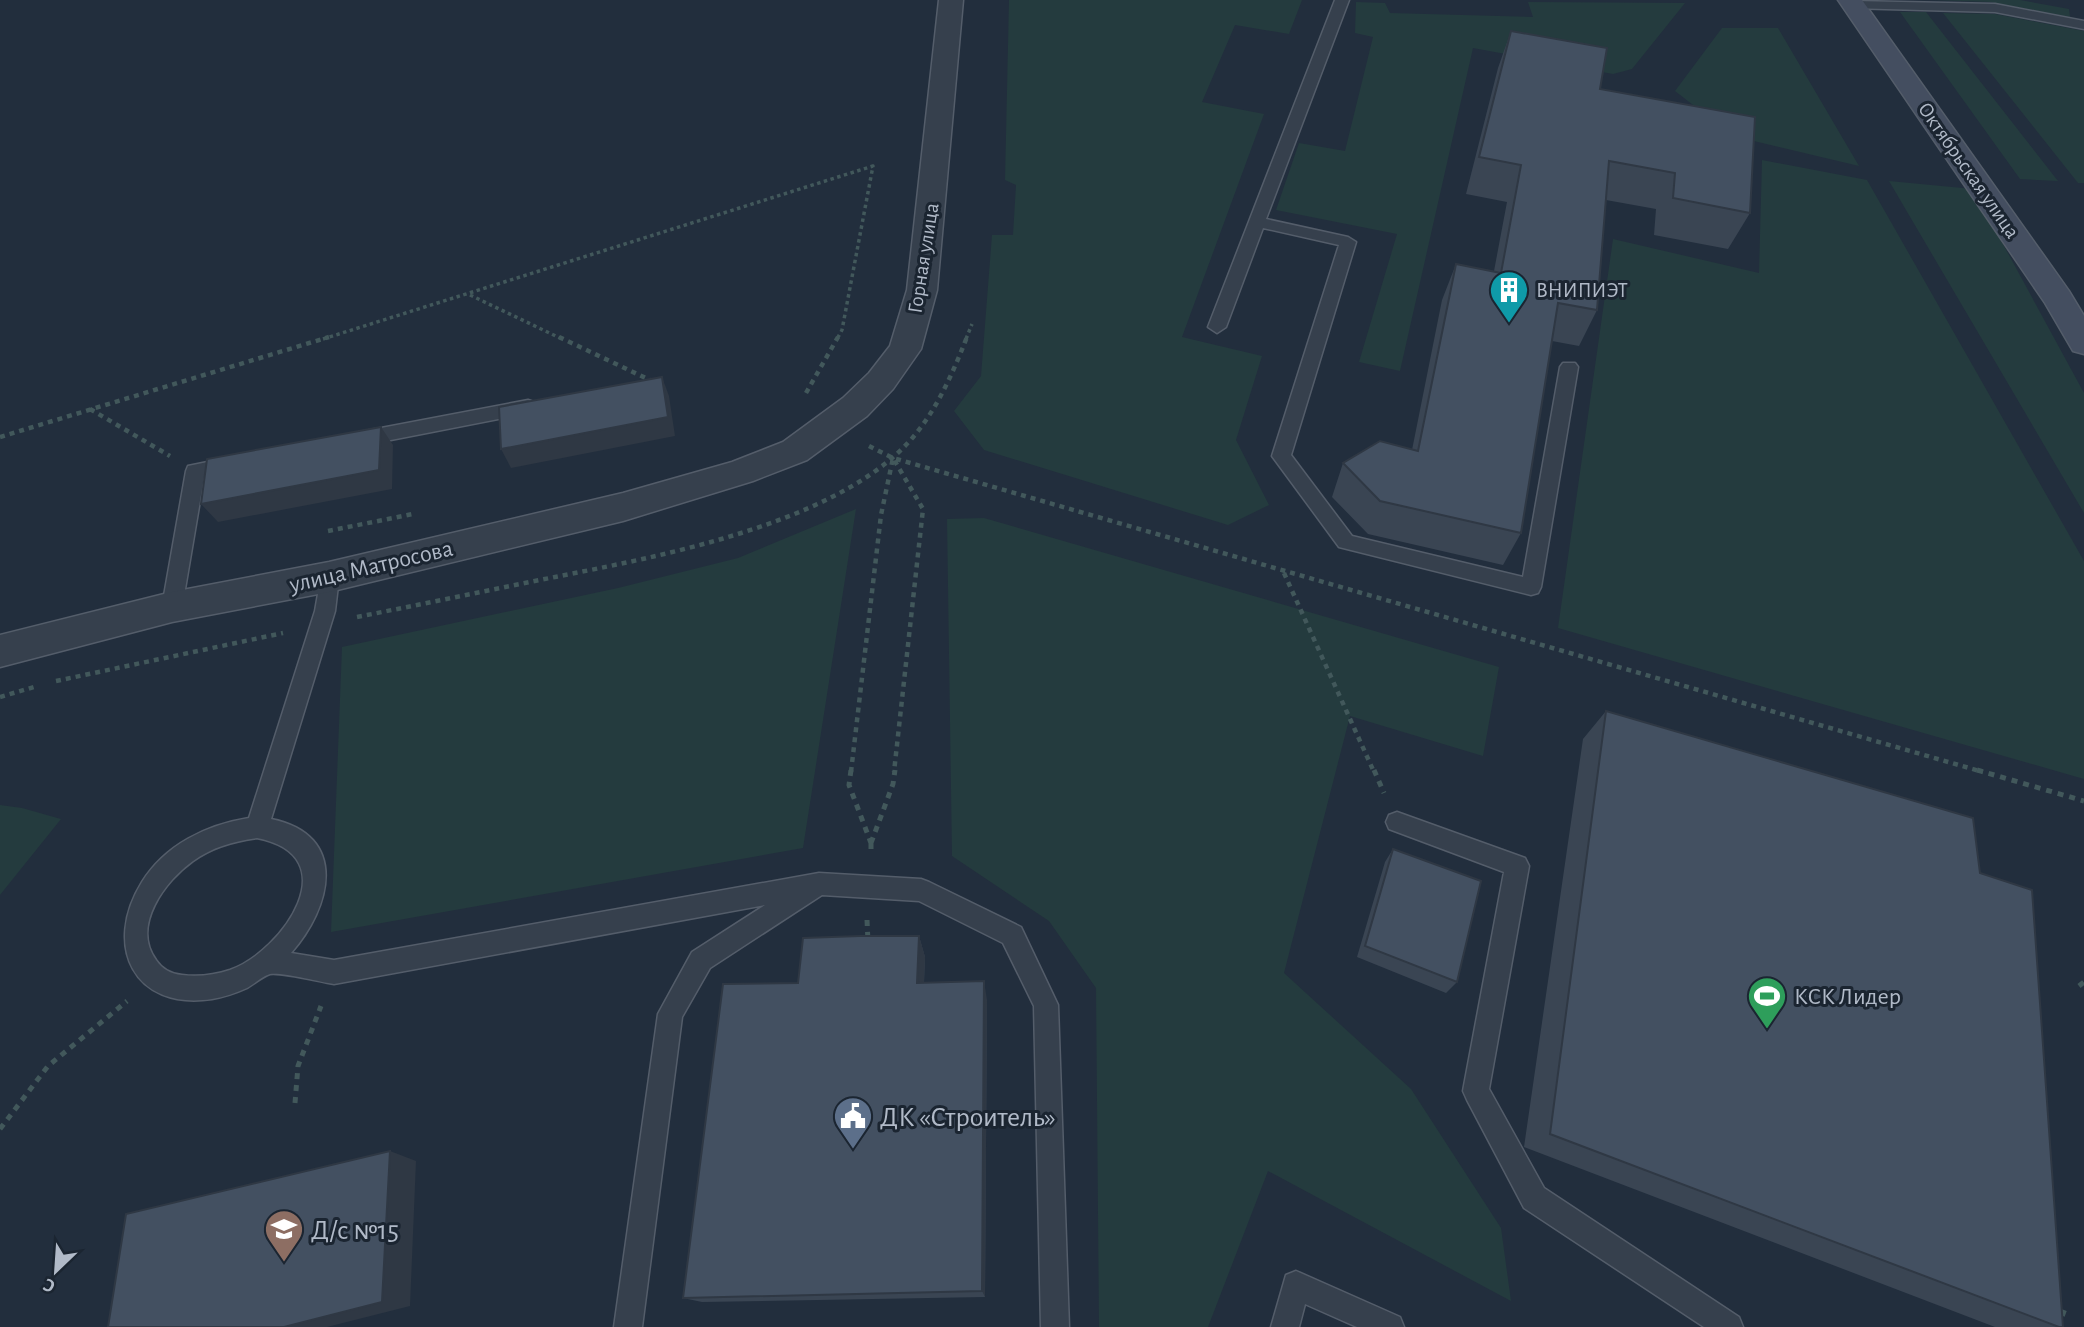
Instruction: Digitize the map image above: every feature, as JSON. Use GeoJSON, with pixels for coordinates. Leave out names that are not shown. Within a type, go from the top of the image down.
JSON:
{"type":"FeatureCollection","features":[{"type":"Feature","properties":{"kind":"street","name":"Горная улица"},"geometry":{"type":"LineString","coordinates":[[741,472],[796,451],[855,407],[881,381],[905,349],[922,290],[951,0]]}},
{"type":"Feature","properties":{"kind":"street","name":"Октябрьская улица"},"geometry":{"type":"LineString","coordinates":[[1852,3],[2057,298],[2084,343]]}},
{"type":"Feature","properties":{"kind":"street","name":"улица Матросова"},"geometry":{"type":"LineString","coordinates":[[0,651],[172,607],[329,577],[623,507],[741,472]]}},
{"type":"Feature","properties":{"kind":"lane"},"geometry":{"type":"LineString","coordinates":[[1217,327],[1342,0]]}},
{"type":"Feature","properties":{"kind":"lane"},"geometry":{"type":"LineString","coordinates":[[1852,3],[1995,8],[2084,25]]}},
{"type":"Feature","properties":{"kind":"lane"},"geometry":{"type":"LineString","coordinates":[[1257,222],[1348,242],[1281,456],[1346,542],[1531,587],[1569,367]]}},
{"type":"Feature","properties":{"kind":"lane"},"geometry":{"type":"LineString","coordinates":[[344,442],[548,403]]}},
{"type":"Feature","properties":{"kind":"lane"},"geometry":{"type":"LineString","coordinates":[[172,607],[195,471],[249,461]]}},
{"type":"Feature","properties":{"kind":"lane"},"geometry":{"type":"LineString","coordinates":[[257,827],[325,611],[329,577]]}},
{"type":"Feature","properties":{"kind":"lane"},"geometry":{"type":"LineString","coordinates":[[1397,822],[1517,866],[1476,1091],[1534,1198],[1729,1327]]}},
{"type":"Feature","properties":{"kind":"lane"},"geometry":{"type":"LineString","coordinates":[[257,827],[282,832],[301,844],[313,862],[315,886],[307,913],[291,939],[268,962],[239,979],[208,988],[179,988],[155,979],[139,961],[135,937],[139,911],[152,885],[174,861],[200,843],[229,831],[257,827]]}},
{"type":"Feature","properties":{"kind":"lane"},"geometry":{"type":"LineString","coordinates":[[268,962],[334,972],[819,884],[921,890],[1012,935],[1046,1005],[1055,1327]]}},
{"type":"Feature","properties":{"kind":"lane"},"geometry":{"type":"LineString","coordinates":[[628,1327],[670,1014],[701,960],[819,884]]}},
{"type":"Feature","properties":{"kind":"lane"},"geometry":{"type":"LineString","coordinates":[[1285,1327],[1296,1286],[1390,1327]]}},
{"type":"Feature","properties":{"kind":"path"},"geometry":{"type":"LineString","coordinates":[[0,437],[469,294],[873,166],[842,330],[796,410],[893,458],[1284,573],[2084,801]]}},
{"type":"Feature","properties":{"kind":"path"},"geometry":{"type":"LineString","coordinates":[[469,294],[656,383]]}},
{"type":"Feature","properties":{"kind":"path"},"geometry":{"type":"LineString","coordinates":[[90,409],[195,471]]}},
{"type":"Feature","properties":{"kind":"path"},"geometry":{"type":"LineString","coordinates":[[849,785],[881,515],[893,458]]}},
{"type":"Feature","properties":{"kind":"path"},"geometry":{"type":"LineString","coordinates":[[871,843],[893,784],[923,509],[893,458]]}},
{"type":"Feature","properties":{"kind":"path"},"geometry":{"type":"LineString","coordinates":[[328,531],[424,512]]}},
{"type":"Feature","properties":{"kind":"path"},"geometry":{"type":"LineString","coordinates":[[1284,573],[1397,822]]}},
{"type":"Feature","properties":{"kind":"path"},"geometry":{"type":"LineString","coordinates":[[867,930],[868,943]]}},
{"type":"Feature","properties":{"kind":"path"},"geometry":{"type":"LineString","coordinates":[[295,1103],[298,1066],[334,972]]}},
{"type":"Feature","properties":{"kind":"path"},"geometry":{"type":"LineString","coordinates":[[0,1129],[48,1066],[155,979]]}},
{"type":"Feature","properties":{"kind":"path"},"geometry":{"type":"LineString","coordinates":[[2058,1327],[2066,1306]]}},
{"type":"Feature","properties":{"kind":"green space"},"geometry":{"type":"Polygon","coordinates":[[[1009,0],[1302,0],[1289,34],[1235,25],[1202,102],[1264,114],[1182,337],[1262,356],[1236,440],[1269,505],[1228,525],[984,450],[954,411],[981,376],[992,235],[1013,235],[1016,185],[1005,180],[1009,0]]]}},
{"type":"Feature","properties":{"kind":"green space"},"geometry":{"type":"Polygon","coordinates":[[[1933,0],[2020,0],[2069,9],[2070,17],[1990,2],[1933,0]]]}},
{"type":"Feature","properties":{"kind":"green space"},"geometry":{"type":"Polygon","coordinates":[[[1356,2],[1385,3],[1390,13],[1533,17],[1528,2],[1685,3],[1632,69],[1613,74],[1473,48],[1400,371],[1359,362],[1397,234],[1276,210],[1299,143],[1345,151],[1373,37],[1355,33],[1356,2]]]}},
{"type":"Feature","properties":{"kind":"green space"},"geometry":{"type":"Polygon","coordinates":[[[1900,12],[1926,12],[2058,181],[2020,179],[1900,12]]]}},
{"type":"Feature","properties":{"kind":"green space"},"geometry":{"type":"Polygon","coordinates":[[[1943,13],[1995,14],[2084,31],[2084,183],[2078,183],[1943,13]]]}},
{"type":"Feature","properties":{"kind":"green space"},"geometry":{"type":"Polygon","coordinates":[[[1722,28],[1778,28],[1859,166],[1733,136],[1675,91],[1722,28]]]}},
{"type":"Feature","properties":{"kind":"green space"},"geometry":{"type":"Polygon","coordinates":[[[1762,160],[1867,180],[2084,561],[2084,779],[1558,628],[1613,239],[1759,273],[1762,160]]]}},
{"type":"Feature","properties":{"kind":"green space"},"geometry":{"type":"Polygon","coordinates":[[[1889,181],[1973,189],[2084,393],[2084,513],[1889,181]]]}},
{"type":"Feature","properties":{"kind":"green space"},"geometry":{"type":"Polygon","coordinates":[[[856,509],[803,848],[331,932],[342,647],[618,588],[738,558],[856,509]]]}},
{"type":"Feature","properties":{"kind":"green space"},"geometry":{"type":"Polygon","coordinates":[[[984,518],[1499,667],[1483,756],[1350,716],[1284,973],[1411,1089],[1501,1228],[1511,1301],[1268,1171],[1208,1327],[1099,1327],[1096,988],[1049,921],[952,856],[947,519],[984,518]]]}},
{"type":"Feature","properties":{"kind":"green space"},"geometry":{"type":"Polygon","coordinates":[[[0,805],[61,819],[0,895],[0,805]]]}},
{"type":"Feature","properties":{"kind":"building","name":"ВНИПИЭТ"},"geometry":{"type":"Polygon","coordinates":[[[1511,31],[1607,48],[1600,89],[1755,117],[1750,213],[1673,198],[1675,173],[1609,161],[1597,310],[1558,303],[1521,533],[1380,501],[1343,463],[1380,441],[1418,451],[1456,264],[1501,273],[1521,165],[1479,157],[1511,31]]]}},
{"type":"Feature","properties":{"kind":"building"},"geometry":{"type":"Polygon","coordinates":[[[662,377],[668,417],[501,449],[499,407],[662,377]]]}},
{"type":"Feature","properties":{"kind":"building"},"geometry":{"type":"Polygon","coordinates":[[[381,427],[379,470],[201,504],[207,459],[381,427]]]}},
{"type":"Feature","properties":{"kind":"building","name":"КСК Лидер"},"geometry":{"type":"Polygon","coordinates":[[[1606,711],[1973,818],[1980,873],[2032,890],[2063,1327],[1550,1134],[1606,711]]]}},
{"type":"Feature","properties":{"kind":"building"},"geometry":{"type":"Polygon","coordinates":[[[1393,849],[1481,881],[1457,982],[1365,946],[1393,849]]]}},
{"type":"Feature","properties":{"kind":"building","name":"ДК «Строитель»"},"geometry":{"type":"Polygon","coordinates":[[[919,936],[917,983],[984,981],[982,1291],[683,1298],[723,984],[798,983],[803,938],[919,936]]]}},
{"type":"Feature","properties":{"kind":"building","name":"Д/с №15"},"geometry":{"type":"Polygon","coordinates":[[[390,1151],[382,1302],[284,1327],[108,1327],[126,1214],[390,1151]]]}},
{"type":"Feature","properties":{"kind":"place","name":"ВНИПИЭТ"},"geometry":{"type":"Point","coordinates":[1509,324]}},
{"type":"Feature","properties":{"kind":"place","name":"КСК Лидер"},"geometry":{"type":"Point","coordinates":[1767,1030]}},
{"type":"Feature","properties":{"kind":"place","name":"ДК «Строитель»"},"geometry":{"type":"Point","coordinates":[853,1150]}},
{"type":"Feature","properties":{"kind":"place","name":"Д/с №15"},"geometry":{"type":"Point","coordinates":[284,1263]}}]}
